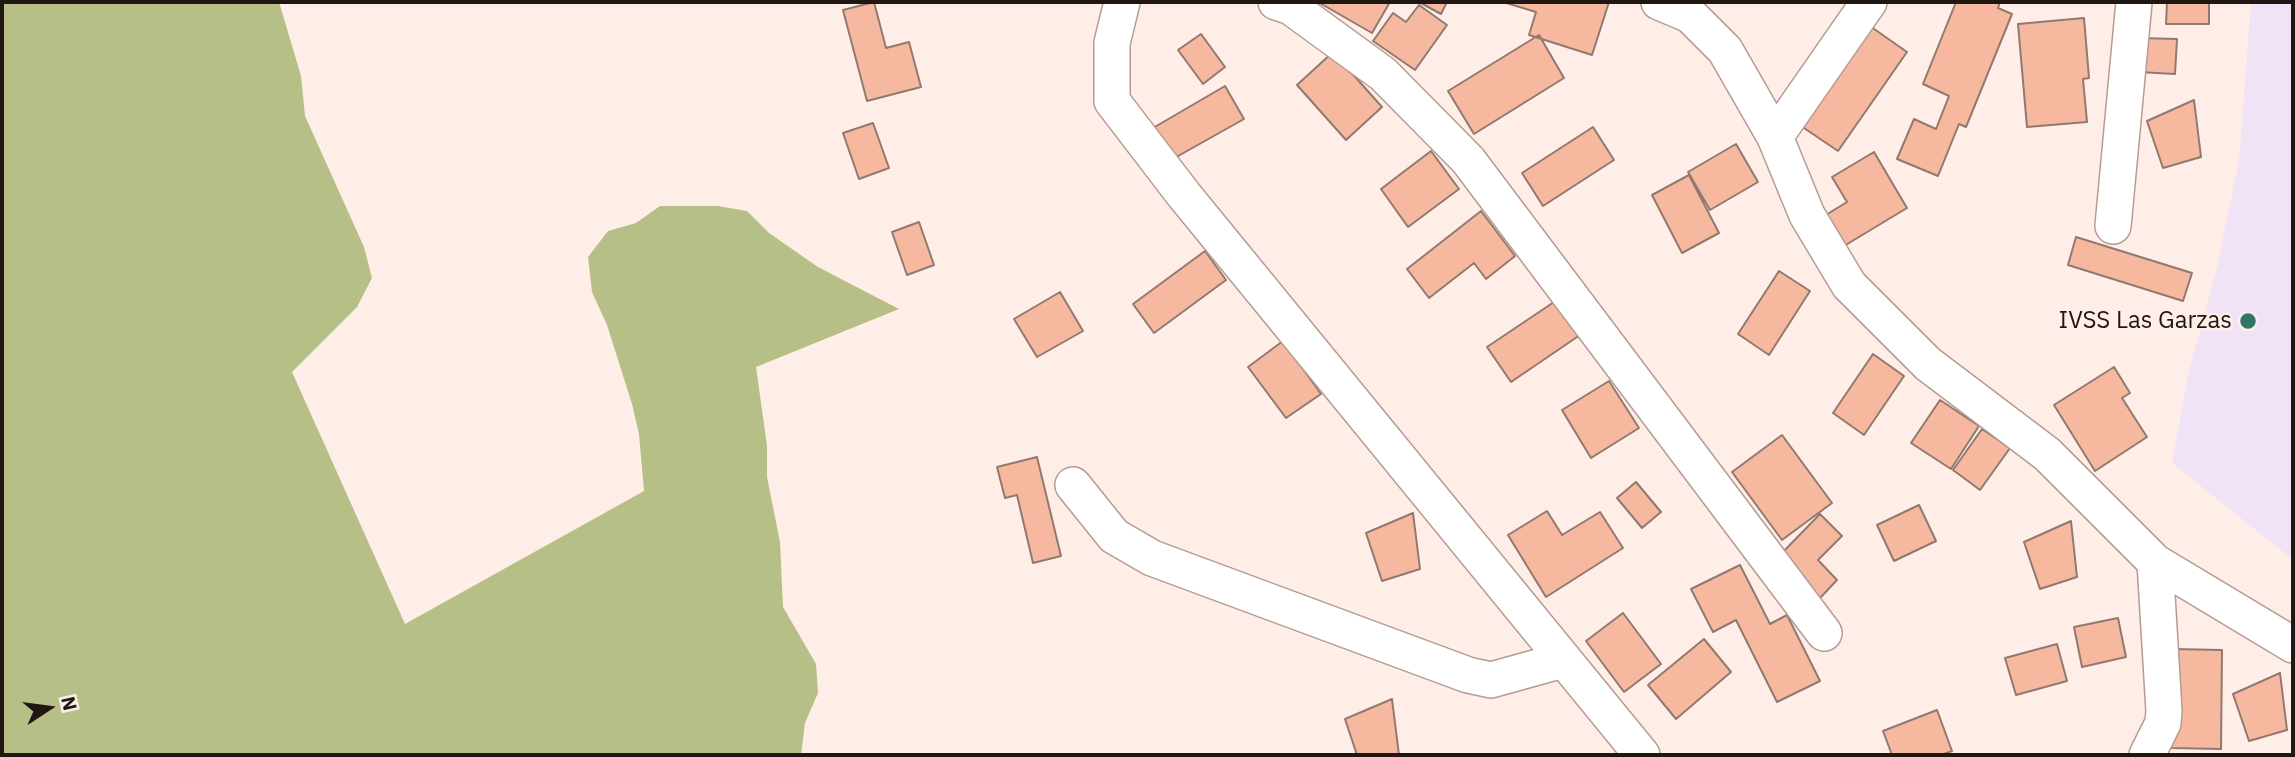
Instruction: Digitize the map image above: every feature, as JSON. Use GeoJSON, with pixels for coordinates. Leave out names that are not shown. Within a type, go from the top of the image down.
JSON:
{"type":"FeatureCollection","features":[{"type":"Feature","properties":{"kind":"street"},"geometry":{"type":"LineString","coordinates":[[1122,2],[1112,43],[1112,101],[1184,195],[1643,755]]}},
{"type":"Feature","properties":{"kind":"street"},"geometry":{"type":"LineString","coordinates":[[1276,2],[1291,8],[1383,74],[1468,160],[1824,634]]}},
{"type":"Feature","properties":{"kind":"street"},"geometry":{"type":"LineString","coordinates":[[1659,2],[1690,15],[1725,50],[1775,137],[1807,215],[1849,285],[1928,364],[2047,454],[2155,562],[2293,645]]}},
{"type":"Feature","properties":{"kind":"street"},"geometry":{"type":"LineString","coordinates":[[1775,137],[1869,2]]}},
{"type":"Feature","properties":{"kind":"street"},"geometry":{"type":"LineString","coordinates":[[2113,226],[2134,2]]}},
{"type":"Feature","properties":{"kind":"street"},"geometry":{"type":"LineString","coordinates":[[1073,485],[1114,536],[1152,558],[1468,676],[1491,680],[1563,660]]}},
{"type":"Feature","properties":{"kind":"street"},"geometry":{"type":"LineString","coordinates":[[2147,755],[2162,723],[2164,711],[2155,562]]}},
{"type":"Feature","properties":{"kind":"shaded area","name":"IVSS Las Garzas"},"geometry":{"type":"Polygon","coordinates":[[[2251,2],[2293,2],[2293,560],[2172,463],[2188,376],[2217,267],[2239,160],[2251,2]]]}},
{"type":"Feature","properties":{"kind":"green space"},"geometry":{"type":"Polygon","coordinates":[[[2,2],[279,2],[301,76],[305,116],[364,247],[372,278],[357,307],[292,372],[405,624],[644,491],[639,434],[632,404],[607,325],[592,292],[588,257],[608,231],[636,223],[660,206],[718,206],[747,211],[769,233],[818,267],[899,309],[756,367],[767,446],[767,477],[780,542],[783,607],[816,664],[818,693],[805,723],[801,755],[2,755],[2,2]]]}},
{"type":"Feature","properties":{"kind":"building"},"geometry":{"type":"Polygon","coordinates":[[[874,2],[886,48],[909,42],[921,87],[867,101],[843,10],[874,2]]]}},
{"type":"Feature","properties":{"kind":"building"},"geometry":{"type":"Polygon","coordinates":[[[1318,2],[1390,2],[1372,33],[1318,2]]]}},
{"type":"Feature","properties":{"kind":"building"},"geometry":{"type":"Polygon","coordinates":[[[1419,2],[1447,2],[1441,14],[1419,2]]]}},
{"type":"Feature","properties":{"kind":"building"},"geometry":{"type":"Polygon","coordinates":[[[1503,2],[1609,2],[1592,55],[1529,35],[1536,12],[1503,2]]]}},
{"type":"Feature","properties":{"kind":"building"},"geometry":{"type":"Polygon","coordinates":[[[1956,2],[2000,2],[1998,8],[2012,14],[1966,127],[1959,124],[1938,176],[1897,159],[1914,119],[1936,129],[1949,96],[1923,84],[1956,2]]]}},
{"type":"Feature","properties":{"kind":"building"},"geometry":{"type":"Polygon","coordinates":[[[2167,2],[2209,2],[2209,24],[2166,24],[2167,2]]]}},
{"type":"Feature","properties":{"kind":"building"},"geometry":{"type":"Polygon","coordinates":[[[1419,5],[1447,25],[1415,70],[1373,41],[1393,13],[1406,22],[1419,5]]]}},
{"type":"Feature","properties":{"kind":"building"},"geometry":{"type":"Polygon","coordinates":[[[2084,18],[2089,78],[2083,79],[2087,122],[2027,127],[2018,24],[2084,18]]]}},
{"type":"Feature","properties":{"kind":"building"},"geometry":{"type":"Polygon","coordinates":[[[1867,24],[1907,52],[1838,151],[1798,124],[1867,24]]]}},
{"type":"Feature","properties":{"kind":"building"},"geometry":{"type":"Polygon","coordinates":[[[1201,34],[1225,67],[1203,84],[1178,50],[1201,34]]]}},
{"type":"Feature","properties":{"kind":"building"},"geometry":{"type":"Polygon","coordinates":[[[1539,35],[1564,78],[1474,134],[1448,91],[1539,35]]]}},
{"type":"Feature","properties":{"kind":"building"},"geometry":{"type":"Polygon","coordinates":[[[2140,38],[2177,39],[2175,74],[2138,72],[2140,38]]]}},
{"type":"Feature","properties":{"kind":"building"},"geometry":{"type":"Polygon","coordinates":[[[1333,52],[1382,107],[1346,140],[1297,85],[1333,52]]]}},
{"type":"Feature","properties":{"kind":"building"},"geometry":{"type":"Polygon","coordinates":[[[1225,86],[1244,119],[1171,160],[1153,128],[1225,86]]]}},
{"type":"Feature","properties":{"kind":"building"},"geometry":{"type":"Polygon","coordinates":[[[2194,100],[2201,157],[2163,168],[2147,121],[2194,100]]]}},
{"type":"Feature","properties":{"kind":"building"},"geometry":{"type":"Polygon","coordinates":[[[873,123],[889,168],[859,179],[843,133],[873,123]]]}},
{"type":"Feature","properties":{"kind":"building"},"geometry":{"type":"Polygon","coordinates":[[[1593,127],[1614,160],[1543,206],[1522,173],[1593,127]]]}},
{"type":"Feature","properties":{"kind":"building"},"geometry":{"type":"Polygon","coordinates":[[[1736,144],[1758,182],[1710,210],[1688,172],[1736,144]]]}},
{"type":"Feature","properties":{"kind":"building"},"geometry":{"type":"Polygon","coordinates":[[[1431,151],[1459,189],[1408,227],[1381,189],[1431,151]]]}},
{"type":"Feature","properties":{"kind":"building"},"geometry":{"type":"Polygon","coordinates":[[[1874,152],[1907,208],[1839,249],[1821,218],[1847,202],[1832,177],[1874,152]]]}},
{"type":"Feature","properties":{"kind":"building"},"geometry":{"type":"Polygon","coordinates":[[[1689,175],[1719,233],[1682,253],[1652,195],[1689,175]]]}},
{"type":"Feature","properties":{"kind":"building"},"geometry":{"type":"Polygon","coordinates":[[[1481,211],[1515,256],[1486,279],[1474,263],[1429,298],[1407,269],[1481,211]]]}},
{"type":"Feature","properties":{"kind":"building"},"geometry":{"type":"Polygon","coordinates":[[[919,222],[934,265],[907,275],[892,232],[919,222]]]}},
{"type":"Feature","properties":{"kind":"building"},"geometry":{"type":"Polygon","coordinates":[[[2076,237],[2192,273],[2183,301],[2068,265],[2076,237]]]}},
{"type":"Feature","properties":{"kind":"building"},"geometry":{"type":"Polygon","coordinates":[[[1205,251],[1226,280],[1154,333],[1133,304],[1205,251]]]}},
{"type":"Feature","properties":{"kind":"building"},"geometry":{"type":"Polygon","coordinates":[[[1779,271],[1810,291],[1769,355],[1738,334],[1779,271]]]}},
{"type":"Feature","properties":{"kind":"building"},"geometry":{"type":"Polygon","coordinates":[[[1060,292],[1083,331],[1037,357],[1014,319],[1060,292]]]}},
{"type":"Feature","properties":{"kind":"building"},"geometry":{"type":"Polygon","coordinates":[[[1557,300],[1580,335],[1511,382],[1487,347],[1557,300]]]}},
{"type":"Feature","properties":{"kind":"building"},"geometry":{"type":"Polygon","coordinates":[[[1283,341],[1321,394],[1286,418],[1248,367],[1283,341]]]}},
{"type":"Feature","properties":{"kind":"building"},"geometry":{"type":"Polygon","coordinates":[[[1873,354],[1904,376],[1864,435],[1833,413],[1873,354]]]}},
{"type":"Feature","properties":{"kind":"building"},"geometry":{"type":"Polygon","coordinates":[[[2114,367],[2130,393],[2122,398],[2147,437],[2095,471],[2054,405],[2114,367]]]}},
{"type":"Feature","properties":{"kind":"building"},"geometry":{"type":"Polygon","coordinates":[[[1609,381],[1639,428],[1591,458],[1562,410],[1609,381]]]}},
{"type":"Feature","properties":{"kind":"building"},"geometry":{"type":"Polygon","coordinates":[[[1940,400],[1979,426],[1951,469],[1911,443],[1940,400]]]}},
{"type":"Feature","properties":{"kind":"building"},"geometry":{"type":"Polygon","coordinates":[[[1982,429],[2010,448],[1980,490],[1953,470],[1982,429]]]}},
{"type":"Feature","properties":{"kind":"building"},"geometry":{"type":"Polygon","coordinates":[[[1782,435],[1832,503],[1782,540],[1732,472],[1782,435]]]}},
{"type":"Feature","properties":{"kind":"building"},"geometry":{"type":"Polygon","coordinates":[[[1037,457],[1061,556],[1033,563],[1017,495],[1005,498],[997,467],[1037,457]]]}},
{"type":"Feature","properties":{"kind":"building"},"geometry":{"type":"Polygon","coordinates":[[[1636,482],[1661,512],[1642,528],[1617,498],[1636,482]]]}},
{"type":"Feature","properties":{"kind":"building"},"geometry":{"type":"Polygon","coordinates":[[[1919,505],[1936,541],[1894,561],[1877,525],[1919,505]]]}},
{"type":"Feature","properties":{"kind":"building"},"geometry":{"type":"Polygon","coordinates":[[[1547,511],[1562,535],[1600,512],[1623,548],[1546,597],[1508,535],[1547,511]]]}},
{"type":"Feature","properties":{"kind":"building"},"geometry":{"type":"Polygon","coordinates":[[[1413,513],[1420,569],[1382,581],[1366,533],[1413,513]]]}},
{"type":"Feature","properties":{"kind":"building"},"geometry":{"type":"Polygon","coordinates":[[[1820,514],[1842,536],[1818,560],[1837,580],[1820,598],[1779,556],[1820,514]]]}},
{"type":"Feature","properties":{"kind":"building"},"geometry":{"type":"Polygon","coordinates":[[[2071,521],[2077,577],[2040,589],[2024,542],[2071,521]]]}},
{"type":"Feature","properties":{"kind":"building"},"geometry":{"type":"Polygon","coordinates":[[[1740,565],[1770,624],[1787,615],[1820,681],[1777,702],[1736,620],[1713,632],[1691,589],[1740,565]]]}},
{"type":"Feature","properties":{"kind":"building"},"geometry":{"type":"Polygon","coordinates":[[[1623,613],[1661,664],[1624,692],[1586,641],[1623,613]]]}},
{"type":"Feature","properties":{"kind":"building"},"geometry":{"type":"Polygon","coordinates":[[[2118,618],[2126,657],[2082,667],[2074,627],[2118,618]]]}},
{"type":"Feature","properties":{"kind":"building"},"geometry":{"type":"Polygon","coordinates":[[[1704,639],[1731,672],[1676,719],[1648,685],[1704,639]]]}},
{"type":"Feature","properties":{"kind":"building"},"geometry":{"type":"Polygon","coordinates":[[[2057,644],[2067,681],[2016,695],[2005,658],[2057,644]]]}},
{"type":"Feature","properties":{"kind":"building"},"geometry":{"type":"Polygon","coordinates":[[[2172,649],[2222,650],[2221,749],[2171,748],[2172,649]]]}},
{"type":"Feature","properties":{"kind":"building"},"geometry":{"type":"Polygon","coordinates":[[[2280,673],[2287,730],[2249,741],[2233,694],[2280,673]]]}},
{"type":"Feature","properties":{"kind":"building"},"geometry":{"type":"Polygon","coordinates":[[[1392,699],[1399,755],[1357,755],[1345,719],[1392,699]]]}},
{"type":"Feature","properties":{"kind":"building"},"geometry":{"type":"Polygon","coordinates":[[[1937,710],[1952,751],[1941,755],[1892,755],[1883,731],[1937,710]]]}},
{"type":"Feature","properties":{"kind":"place","name":"IVSS Las Garzas"},"geometry":{"type":"Point","coordinates":[2248,321]}}]}
